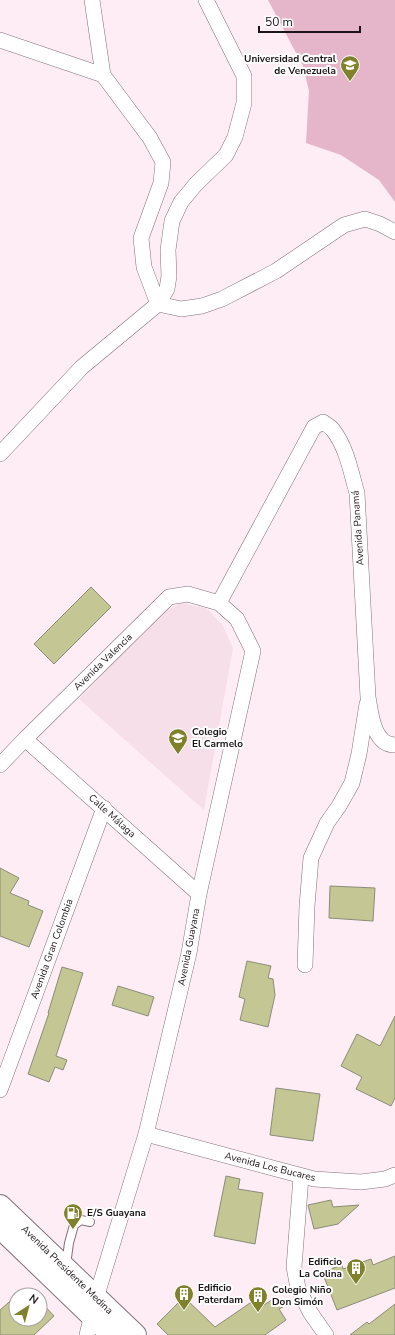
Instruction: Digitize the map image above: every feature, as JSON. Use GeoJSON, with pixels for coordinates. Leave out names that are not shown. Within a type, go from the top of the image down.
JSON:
{"type":"FeatureCollection","features":[{"type":"Feature","properties":{"kind":"street"},"geometry":{"type":"LineString","coordinates":[[92,0],[103,75],[150,138],[163,162],[161,183],[141,238],[144,267],[158,304]]}},
{"type":"Feature","properties":{"kind":"street"},"geometry":{"type":"LineString","coordinates":[[0,454],[82,367],[158,304],[167,289],[169,276],[168,250],[172,221],[181,202],[196,184],[226,155],[235,137],[244,103],[244,76],[206,0]]}},
{"type":"Feature","properties":{"kind":"street"},"geometry":{"type":"LineString","coordinates":[[0,40],[103,75]]}},
{"type":"Feature","properties":{"kind":"street"},"geometry":{"type":"LineString","coordinates":[[158,304],[181,309],[202,306],[222,299],[276,271],[344,225],[365,219],[380,224],[395,232]]}},
{"type":"Feature","properties":{"kind":"street","name":"Avenida Panamá"},"geometry":{"type":"LineString","coordinates":[[219,604],[314,427],[323,422],[333,429],[342,444],[350,466],[357,493],[368,697],[377,734],[386,743],[395,745]]}},
{"type":"Feature","properties":{"kind":"street","name":"Avenida Valencia"},"geometry":{"type":"LineString","coordinates":[[0,765],[169,597],[188,594],[219,604]]}},
{"type":"Feature","properties":{"kind":"street","name":"Avenida Guayana"},"geometry":{"type":"LineString","coordinates":[[92,1316],[146,1134],[189,953],[199,894],[253,650],[237,619],[219,604]]}},
{"type":"Feature","properties":{"kind":"street"},"geometry":{"type":"LineString","coordinates":[[305,965],[311,858],[327,823],[352,783],[359,754],[368,697]]}},
{"type":"Feature","properties":{"kind":"street","name":"Calle Málaga"},"geometry":{"type":"LineString","coordinates":[[25,739],[199,894]]}},
{"type":"Feature","properties":{"kind":"street","name":"Avenida Gran Colombia"},"geometry":{"type":"LineString","coordinates":[[0,1090],[104,808]]}},
{"type":"Feature","properties":{"kind":"street","name":"Avenida Los Bucares"},"geometry":{"type":"LineString","coordinates":[[146,1134],[301,1177],[360,1182],[385,1179],[395,1175]]}},
{"type":"Feature","properties":{"kind":"street"},"geometry":{"type":"LineString","coordinates":[[301,1177],[294,1267],[298,1288],[310,1312],[326,1335]]}},
{"type":"Feature","properties":{"kind":"street","name":"Avenida Presidente Medina"},"geometry":{"type":"LineString","coordinates":[[0,1206],[65,1268],[92,1316],[134,1335]]}},
{"type":"Feature","properties":{"kind":"street","name":"Avenida Presidente Medina"},"geometry":{"type":"LineString","coordinates":[[0,1227],[112,1335]]}},
{"type":"Feature","properties":{"kind":"lane"},"geometry":{"type":"LineString","coordinates":[[65,1268],[69,1243],[74,1225],[81,1220],[90,1222]]}},
{"type":"Feature","properties":{"kind":"shaded area","name":"Universidad Central de Venezuela"},"geometry":{"type":"Polygon","coordinates":[[[268,0],[395,0],[395,202],[379,180],[341,155],[306,143],[309,91],[303,66],[268,0]]]}},
{"type":"Feature","properties":{"kind":"shaded area","name":"Colegio El Carmelo"},"geometry":{"type":"Polygon","coordinates":[[[181,603],[206,608],[222,624],[233,648],[204,810],[79,699],[161,613],[181,603]]]}},
{"type":"Feature","properties":{"kind":"building"},"geometry":{"type":"Polygon","coordinates":[[[91,587],[111,607],[54,664],[34,644],[91,587]]]}},
{"type":"Feature","properties":{"kind":"building"},"geometry":{"type":"Polygon","coordinates":[[[0,868],[19,878],[10,893],[29,901],[28,905],[43,911],[29,947],[0,936],[0,868]]]}},
{"type":"Feature","properties":{"kind":"building"},"geometry":{"type":"Polygon","coordinates":[[[330,886],[375,888],[373,921],[329,918],[330,886]]]}},
{"type":"Feature","properties":{"kind":"building"},"geometry":{"type":"Polygon","coordinates":[[[247,961],[271,966],[268,978],[273,979],[275,995],[268,1027],[240,1020],[245,999],[239,997],[247,961]]]}},
{"type":"Feature","properties":{"kind":"building"},"geometry":{"type":"Polygon","coordinates":[[[62,967],[83,973],[56,1056],[67,1060],[63,1070],[55,1067],[49,1082],[28,1074],[49,1013],[62,967]]]}},
{"type":"Feature","properties":{"kind":"building"},"geometry":{"type":"Polygon","coordinates":[[[118,986],[154,997],[148,1016],[112,1005],[118,986]]]}},
{"type":"Feature","properties":{"kind":"building"},"geometry":{"type":"Polygon","coordinates":[[[395,1016],[395,1098],[391,1106],[356,1089],[362,1077],[341,1066],[357,1034],[380,1046],[395,1016]]]}},
{"type":"Feature","properties":{"kind":"building"},"geometry":{"type":"Polygon","coordinates":[[[276,1088],[320,1094],[313,1141],[270,1135],[276,1088]]]}},
{"type":"Feature","properties":{"kind":"building"},"geometry":{"type":"Polygon","coordinates":[[[226,1176],[240,1179],[238,1189],[263,1193],[255,1244],[214,1236],[226,1176]]]}},
{"type":"Feature","properties":{"kind":"building"},"geometry":{"type":"Polygon","coordinates":[[[331,1200],[333,1207],[359,1205],[338,1224],[314,1229],[308,1205],[331,1200]]]}},
{"type":"Feature","properties":{"kind":"building","name":"Edificio La Colina"},"geometry":{"type":"Polygon","coordinates":[[[395,1256],[395,1288],[337,1310],[322,1272],[342,1265],[343,1269],[371,1259],[373,1265],[395,1256]]]}},
{"type":"Feature","properties":{"kind":"building"},"geometry":{"type":"Polygon","coordinates":[[[184,1297],[215,1327],[253,1301],[258,1309],[276,1297],[283,1307],[279,1309],[286,1320],[265,1335],[168,1335],[157,1324],[184,1297]]]}},
{"type":"Feature","properties":{"kind":"building"},"geometry":{"type":"Polygon","coordinates":[[[8,1303],[8,1327],[42,1327],[34,1335],[0,1335],[0,1310],[8,1303]]]}},
{"type":"Feature","properties":{"kind":"building"},"geometry":{"type":"Polygon","coordinates":[[[395,1304],[395,1335],[350,1335],[367,1322],[369,1324],[395,1304]]]}},
{"type":"Feature","properties":{"kind":"building"},"geometry":{"type":"Polygon","coordinates":[[[48,1310],[54,1316],[48,1322],[48,1310]]]}},
{"type":"Feature","properties":{"kind":"place","name":"Universidad Central de Venezuela"},"geometry":{"type":"Point","coordinates":[350,82]}},
{"type":"Feature","properties":{"kind":"place","name":"Colegio El Carmelo"},"geometry":{"type":"Point","coordinates":[178,755]}},
{"type":"Feature","properties":{"kind":"place","name":"E/S Guayana"},"geometry":{"type":"Point","coordinates":[73,1230]}},
{"type":"Feature","properties":{"kind":"place","name":"Edificio La Colina"},"geometry":{"type":"Point","coordinates":[356,1285]}},
{"type":"Feature","properties":{"kind":"place","name":"Edificio Paterdam"},"geometry":{"type":"Point","coordinates":[184,1311]}},
{"type":"Feature","properties":{"kind":"place","name":"Colegio Niño Don Simón"},"geometry":{"type":"Point","coordinates":[258,1313]}}]}
